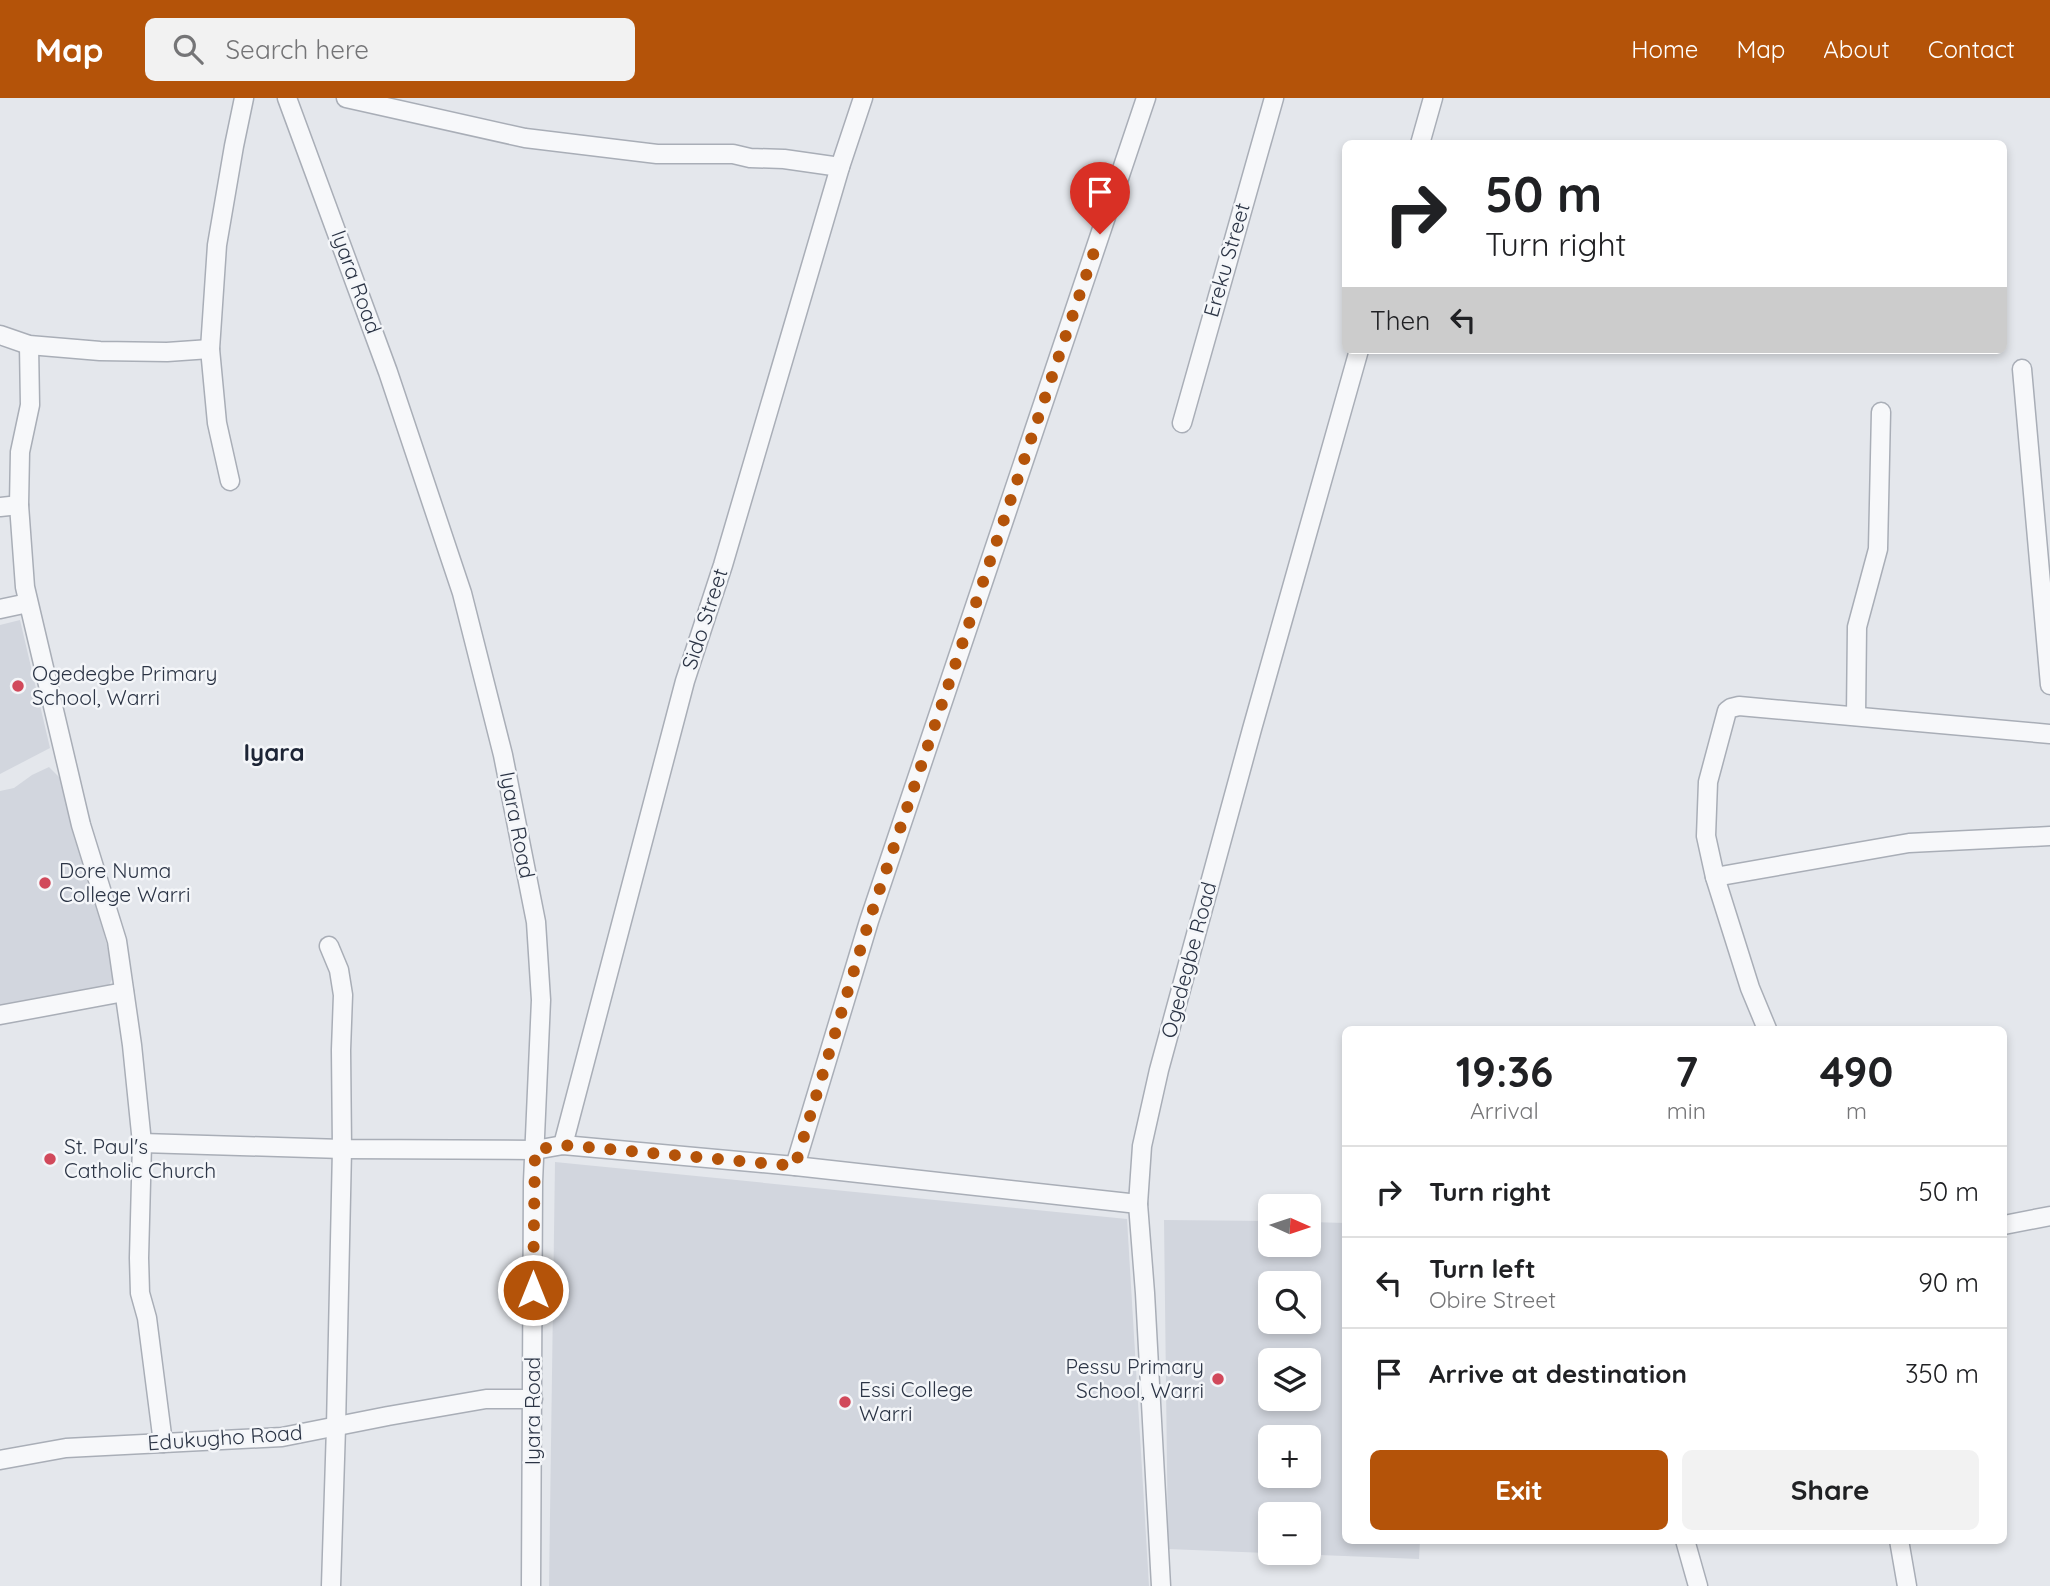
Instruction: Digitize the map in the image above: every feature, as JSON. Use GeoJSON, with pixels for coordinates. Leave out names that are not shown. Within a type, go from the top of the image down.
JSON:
{"type":"FeatureCollection","features":[{"type":"Feature","properties":{"kind":"street"},"geometry":{"type":"LineString","coordinates":[[230,481],[217,423],[210,349],[217,245],[244,98]]}},
{"type":"Feature","properties":{"kind":"street","name":"Iyara Road"},"geometry":{"type":"LineString","coordinates":[[287,98],[388,372],[462,593],[503,755],[536,922],[541,1000],[535,1150],[531,1586]]}},
{"type":"Feature","properties":{"kind":"street"},"geometry":{"type":"LineString","coordinates":[[346,98],[525,138],[657,154],[733,153],[750,158],[784,159],[840,167]]}},
{"type":"Feature","properties":{"kind":"street","name":"Sido Street"},"geometry":{"type":"LineString","coordinates":[[563,1145],[685,681],[723,565],[840,167],[863,98]]}},
{"type":"Feature","properties":{"kind":"street"},"geometry":{"type":"LineString","coordinates":[[795,1166],[869,921],[1146,98]]}},
{"type":"Feature","properties":{"kind":"street","name":"Ereku Street"},"geometry":{"type":"LineString","coordinates":[[1182,423],[1274,98]]}},
{"type":"Feature","properties":{"kind":"street"},"geometry":{"type":"LineString","coordinates":[[1421,140],[1433,98]]}},
{"type":"Feature","properties":{"kind":"street"},"geometry":{"type":"LineString","coordinates":[[0,335],[29,345],[100,351],[210,349]]}},
{"type":"Feature","properties":{"kind":"street"},"geometry":{"type":"LineString","coordinates":[[29,345],[30,405],[20,452],[19,505],[25,587],[80,825],[117,942],[132,1045],[142,1143],[140,1293],[147,1318],[163,1443]]}},
{"type":"Feature","properties":{"kind":"street","name":"Ogedegbe Road"},"geometry":{"type":"LineString","coordinates":[[1161,1586],[1138,1204],[1142,1146],[1159,1070],[1248,742],[1358,354]]}},
{"type":"Feature","properties":{"kind":"street"},"geometry":{"type":"LineString","coordinates":[[2022,369],[2044,553],[2050,685]]}},
{"type":"Feature","properties":{"kind":"street"},"geometry":{"type":"LineString","coordinates":[[1856,716],[1857,627],[1878,549],[1881,412]]}},
{"type":"Feature","properties":{"kind":"street"},"geometry":{"type":"LineString","coordinates":[[0,507],[19,505]]}},
{"type":"Feature","properties":{"kind":"street"},"geometry":{"type":"LineString","coordinates":[[0,609],[28,603]]}},
{"type":"Feature","properties":{"kind":"street"},"geometry":{"type":"LineString","coordinates":[[1766,1026],[1750,988],[1715,877],[1706,836],[1708,782],[1727,712],[1739,706],[2050,734]]}},
{"type":"Feature","properties":{"kind":"street"},"geometry":{"type":"LineString","coordinates":[[1715,877],[1909,843],[2050,836]]}},
{"type":"Feature","properties":{"kind":"street"},"geometry":{"type":"LineString","coordinates":[[329,946],[339,970],[342,995],[337,1427],[331,1586]]}},
{"type":"Feature","properties":{"kind":"street"},"geometry":{"type":"LineString","coordinates":[[0,1015],[124,992]]}},
{"type":"Feature","properties":{"kind":"street"},"geometry":{"type":"LineString","coordinates":[[142,1143],[342,1149],[535,1150],[563,1145],[795,1166],[1138,1204]]}},
{"type":"Feature","properties":{"kind":"street"},"geometry":{"type":"LineString","coordinates":[[2007,1224],[2050,1216]]}},
{"type":"Feature","properties":{"kind":"street","name":"Edukugho Road"},"geometry":{"type":"LineString","coordinates":[[0,1460],[66,1448],[282,1437],[486,1399],[533,1399]]}},
{"type":"Feature","properties":{"kind":"street"},"geometry":{"type":"LineString","coordinates":[[1686,1544],[1698,1586]]}},
{"type":"Feature","properties":{"kind":"street"},"geometry":{"type":"LineString","coordinates":[[1900,1544],[1907,1586]]}},
{"type":"Feature","properties":{"kind":"shaded area","name":"Ogedegbe Primary School, Warri"},"geometry":{"type":"Polygon","coordinates":[[[20,620],[50,748],[0,774],[0,625],[20,620]]]}},
{"type":"Feature","properties":{"kind":"shaded area","name":"Dore Numa College Warri"},"geometry":{"type":"Polygon","coordinates":[[[49,767],[61,779],[115,974],[108,987],[0,1007],[0,791],[14,788],[49,767]]]}},
{"type":"Feature","properties":{"kind":"shaded area","name":"Essi College Warri"},"geometry":{"type":"Polygon","coordinates":[[[555,1162],[1127,1219],[1149,1586],[549,1586],[555,1162]]]}},
{"type":"Feature","properties":{"kind":"shaded area","name":"Pessu Primary School, Warri"},"geometry":{"type":"Polygon","coordinates":[[[1164,1220],[1258,1221],[1258,1257],[1321,1257],[1321,1222],[1342,1223],[1342,1544],[1420,1544],[1419,1559],[1321,1555],[1321,1502],[1258,1502],[1258,1553],[1168,1549],[1164,1220]]]}},
{"type":"Feature","properties":{"kind":"place","name":"Ogedegbe Primary School, Warri"},"geometry":{"type":"Point","coordinates":[18,686]}},
{"type":"Feature","properties":{"kind":"place","name":"Dore Numa College Warri"},"geometry":{"type":"Point","coordinates":[45,883]}},
{"type":"Feature","properties":{"kind":"place","name":"St. Paul's Catholic Church"},"geometry":{"type":"Point","coordinates":[50,1159]}},
{"type":"Feature","properties":{"kind":"place","name":"Pessu Primary School, Warri"},"geometry":{"type":"Point","coordinates":[1218,1379]}},
{"type":"Feature","properties":{"kind":"place","name":"Essi College Warri"},"geometry":{"type":"Point","coordinates":[845,1402]}},
{"type":"Feature","properties":{"kind":"district","name":"Iyara"},"geometry":{"type":"Point","coordinates":[274,753]}},
{"type":"Feature","properties":{"kind":"route"},"geometry":{"type":"LineString","coordinates":[[533,1290],[535,1150],[563,1145],[795,1166],[869,921],[1100,234]]}}]}
